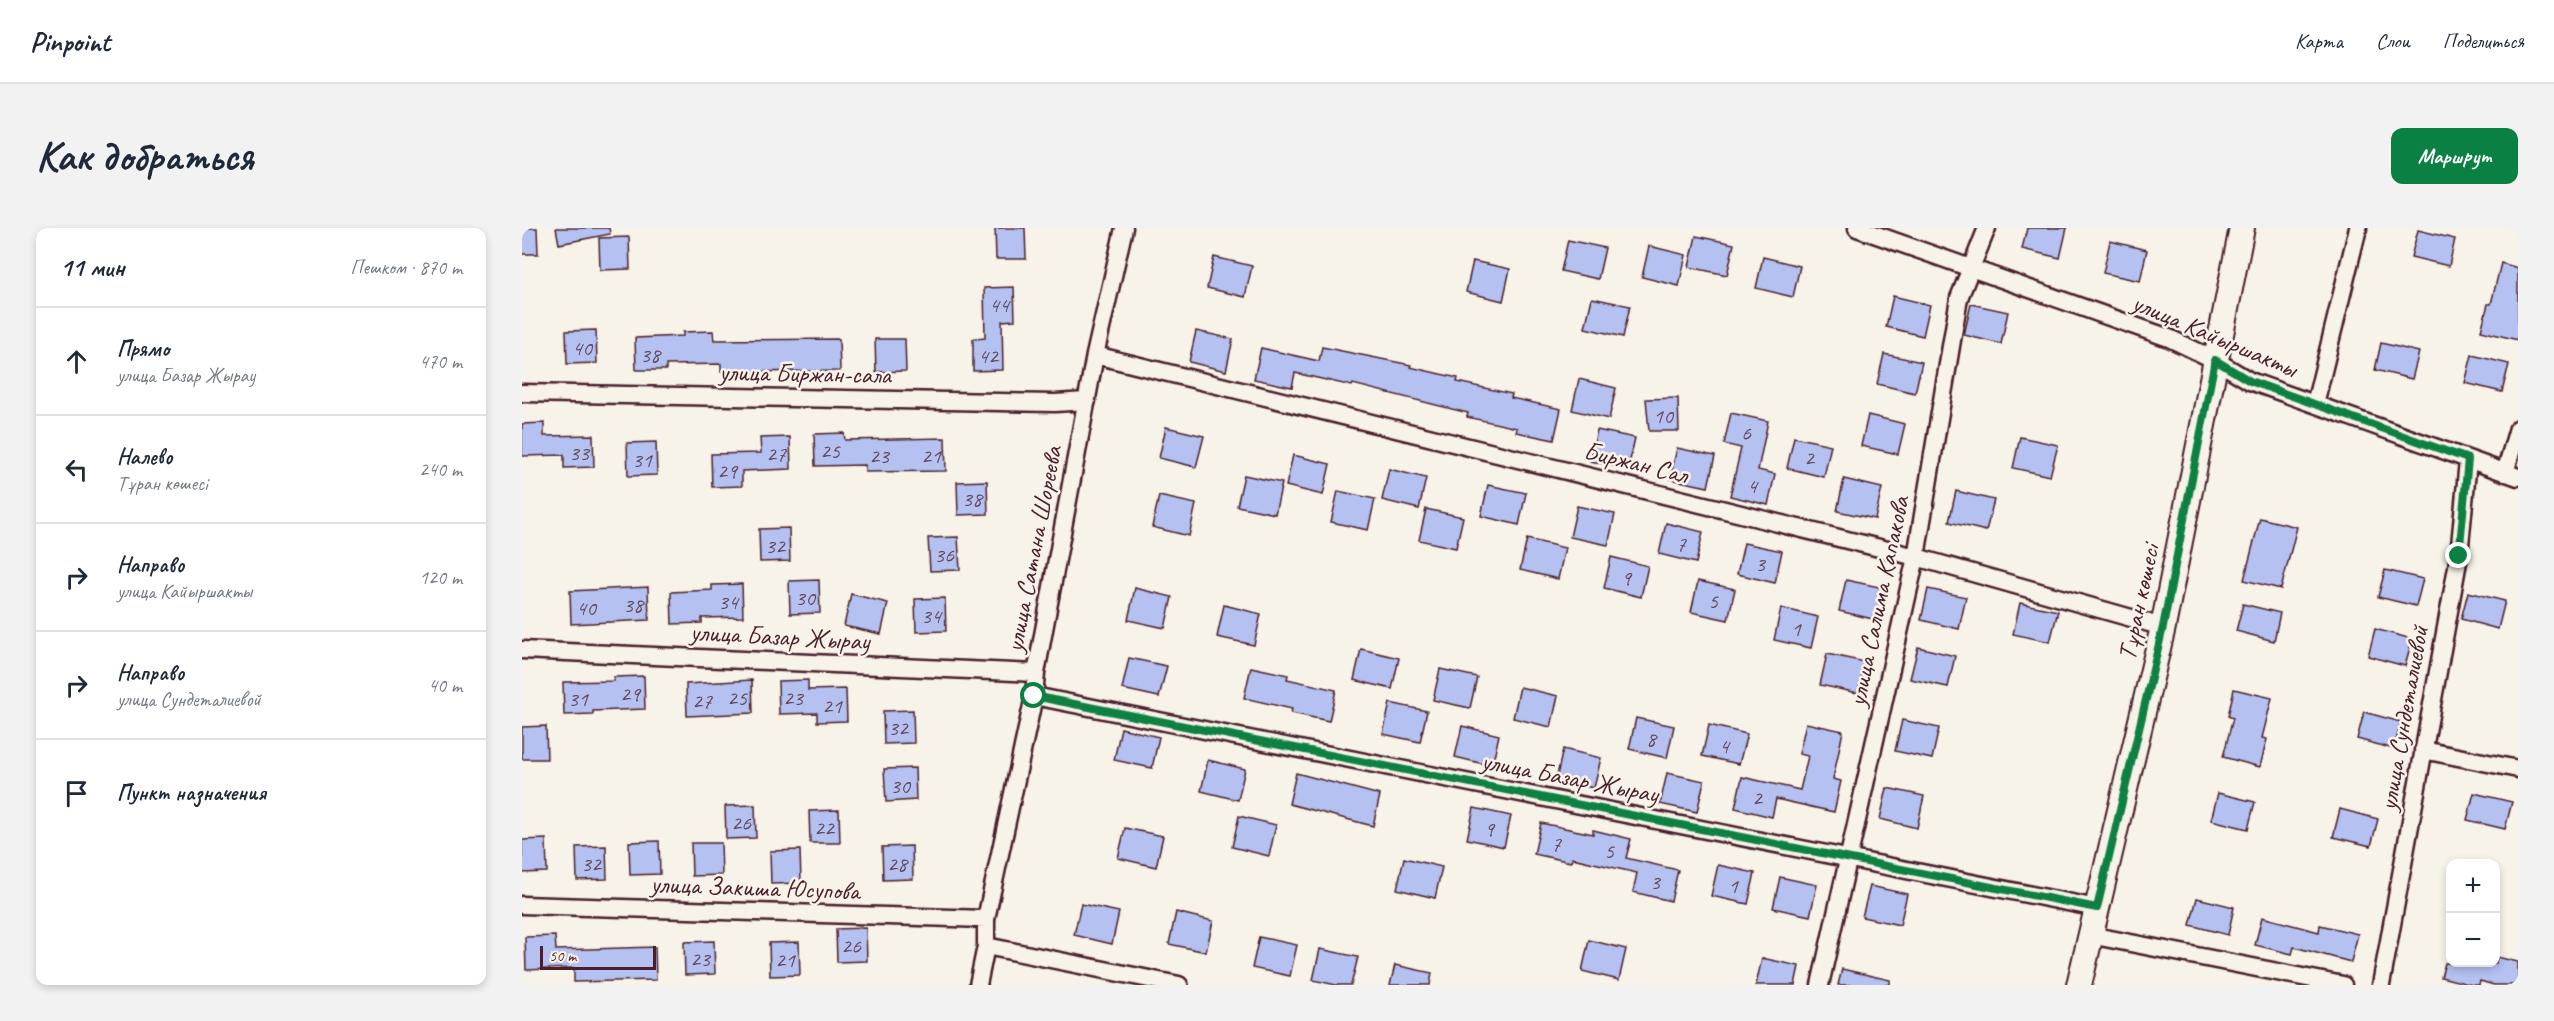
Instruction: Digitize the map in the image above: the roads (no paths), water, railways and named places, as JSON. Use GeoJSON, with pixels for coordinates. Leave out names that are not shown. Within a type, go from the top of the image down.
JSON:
{"type":"FeatureCollection","features":[{"type":"Feature","properties":{"kind":"street","name":"улица Сатана Шореева"},"geometry":{"type":"LineString","coordinates":[[978,985],[986,946],[986,919],[1034,696],[1036,673],[1095,355],[1124,228]]}},
{"type":"Feature","properties":{"kind":"street","name":"улица Кайыршакты"},"geometry":{"type":"LineString","coordinates":[[1857,228],[2169,338],[2215,360],[2250,381],[2511,475]]}},
{"type":"Feature","properties":{"kind":"street","name":"улица Салима Капакова"},"geometry":{"type":"LineString","coordinates":[[1820,985],[1916,557],[1959,298],[1987,228]]}},
{"type":"Feature","properties":{"kind":"street","name":"Тұран көшесі"},"geometry":{"type":"LineString","coordinates":[[2079,985],[2163,627],[2242,228]]}},
{"type":"Feature","properties":{"kind":"street"},"geometry":{"type":"LineString","coordinates":[[2315,404],[2358,228]]}},
{"type":"Feature","properties":{"kind":"street","name":"Биржан Сал"},"geometry":{"type":"LineString","coordinates":[[1095,355],[1916,557],[2163,627]]}},
{"type":"Feature","properties":{"kind":"street","name":"улица Биржан-сала"},"geometry":{"type":"LineString","coordinates":[[522,393],[1044,403],[1087,401]]}},
{"type":"Feature","properties":{"kind":"street"},"geometry":{"type":"LineString","coordinates":[[2511,475],[2518,428]]}},
{"type":"Feature","properties":{"kind":"street","name":"улица Сундеталиевой"},"geometry":{"type":"LineString","coordinates":[[2381,985],[2459,556],[2468,459]]}},
{"type":"Feature","properties":{"kind":"street","name":"улица Базар Жырау"},"geometry":{"type":"LineString","coordinates":[[522,650],[1036,673]]}},
{"type":"Feature","properties":{"kind":"street","name":"улица Базар Жырау"},"geometry":{"type":"LineString","coordinates":[[1034,696],[2097,908]]}},
{"type":"Feature","properties":{"kind":"street"},"geometry":{"type":"LineString","coordinates":[[2423,750],[2518,769]]}},
{"type":"Feature","properties":{"kind":"street","name":"улица Закиша Юсупова"},"geometry":{"type":"LineString","coordinates":[[522,905],[986,919]]}},
{"type":"Feature","properties":{"kind":"street"},"geometry":{"type":"LineString","coordinates":[[2090,935],[2343,985]]}},
{"type":"Feature","properties":{"kind":"street"},"geometry":{"type":"LineString","coordinates":[[986,946],[1179,985]]}}]}
